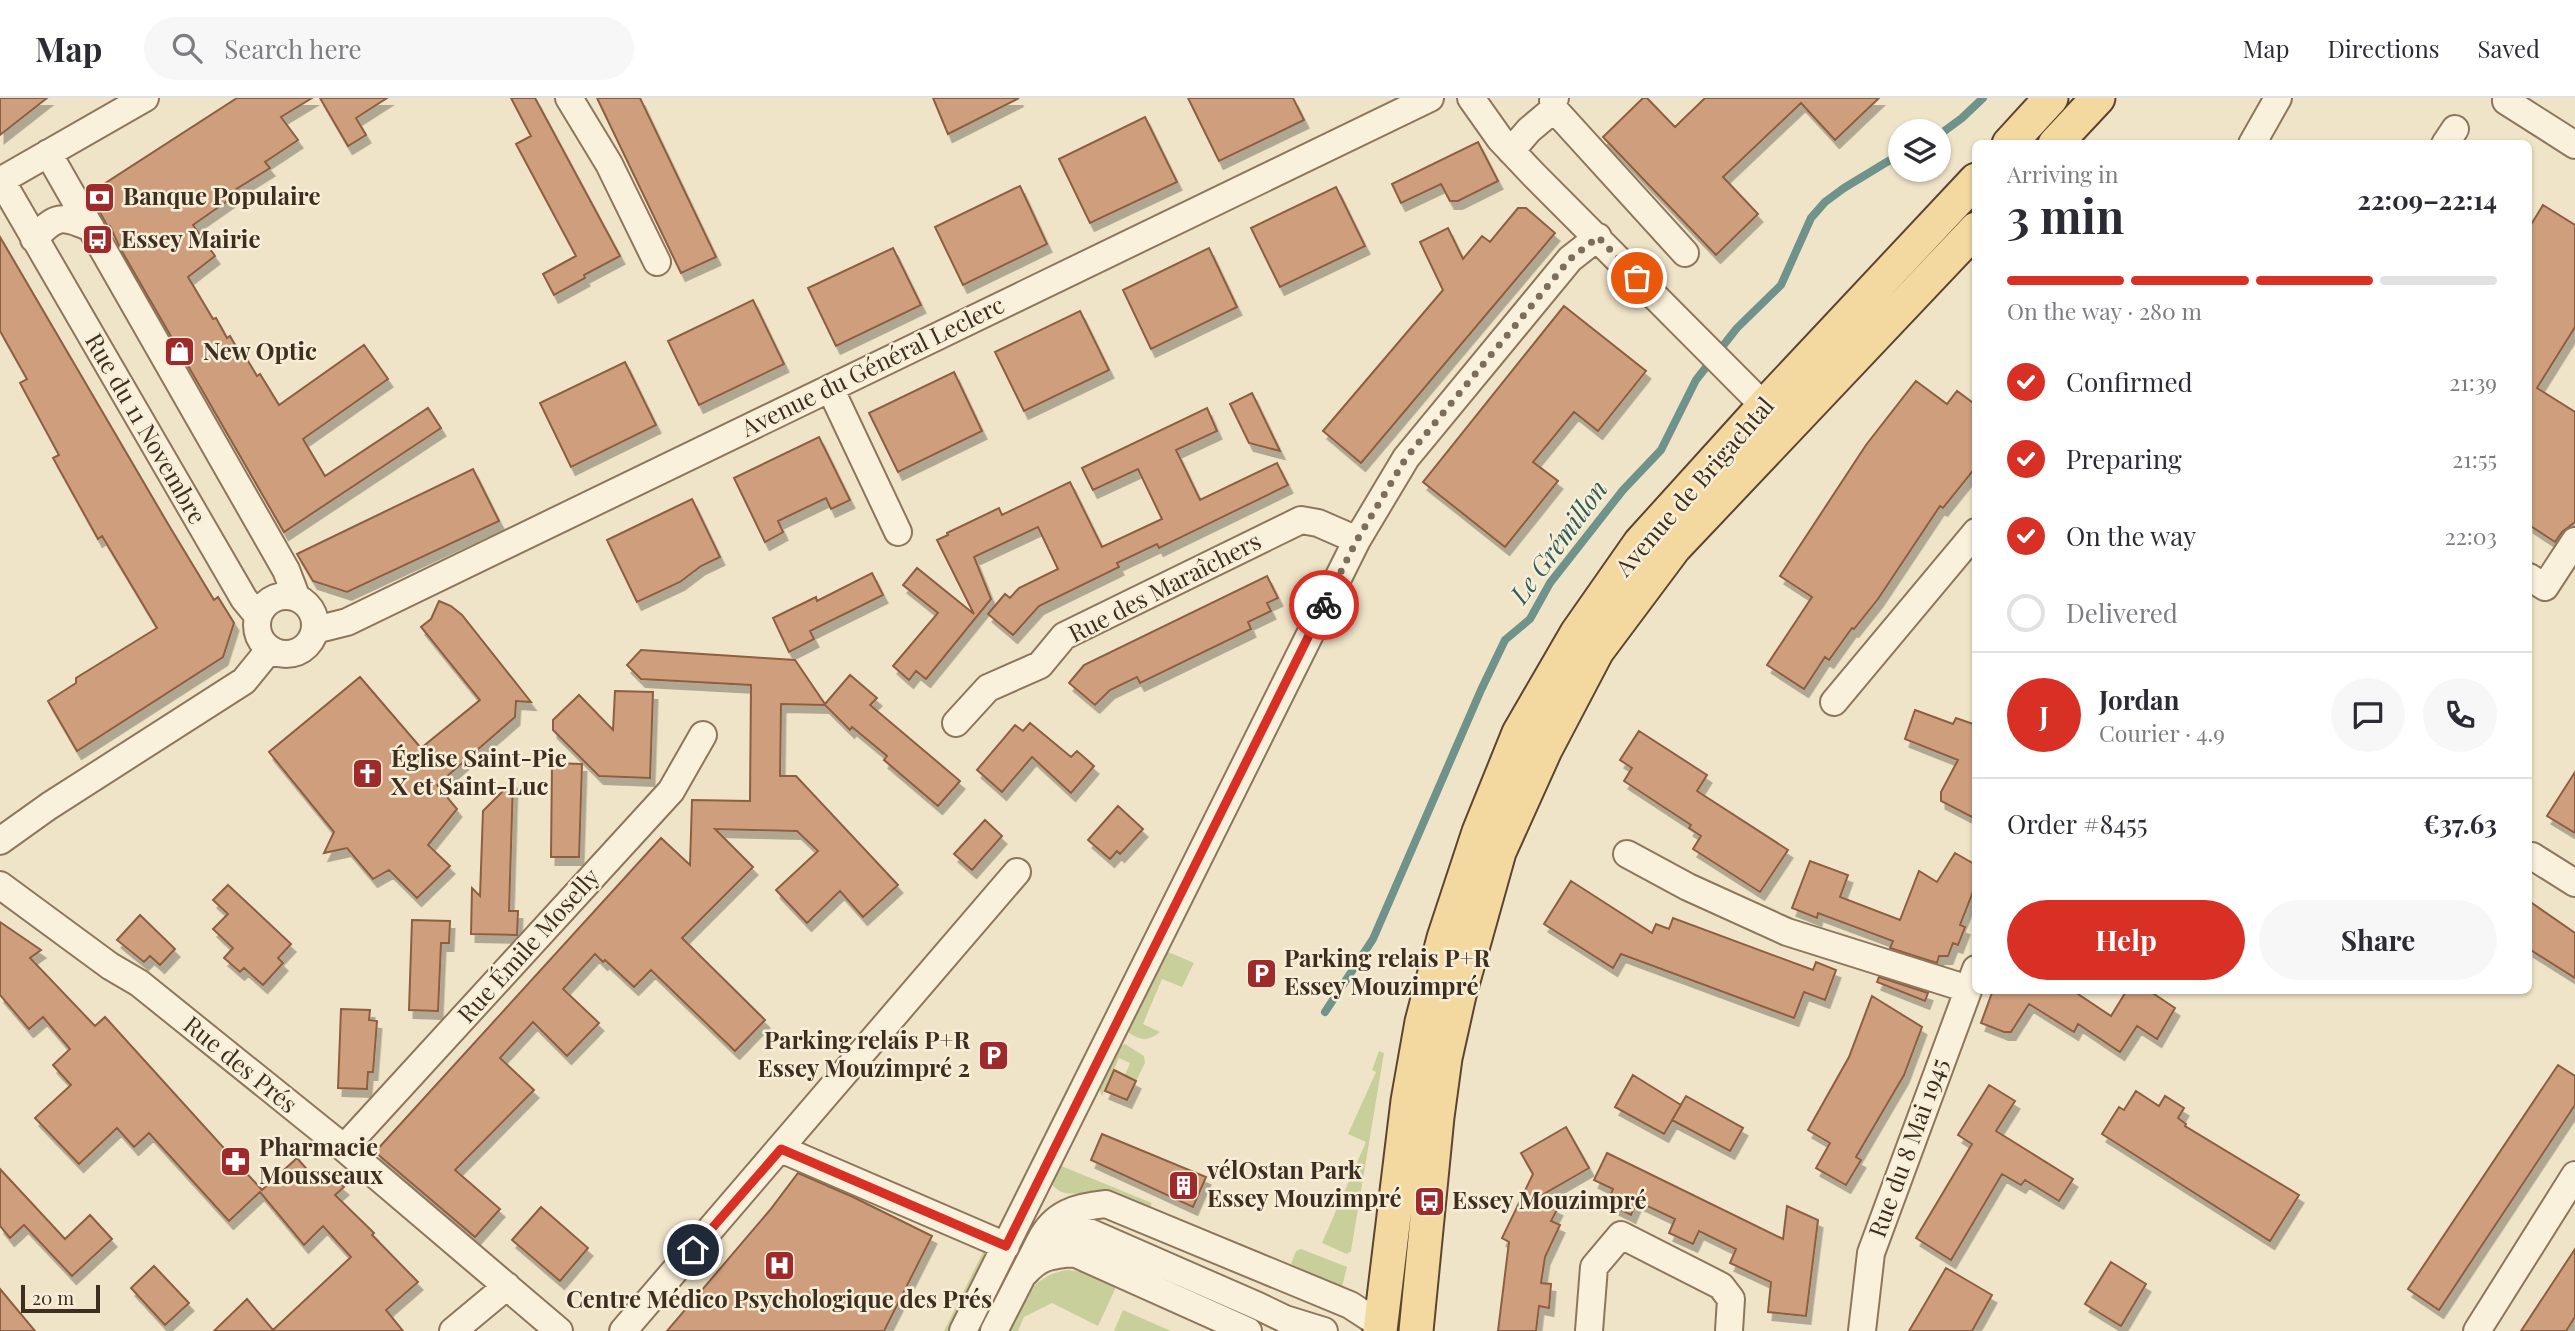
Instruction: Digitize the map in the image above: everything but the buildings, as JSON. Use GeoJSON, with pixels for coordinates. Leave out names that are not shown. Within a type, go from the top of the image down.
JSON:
{"type":"FeatureCollection","features":[{"type":"Feature","properties":{"kind":"main road"},"geometry":{"type":"LineString","coordinates":[[2013,140],[2051,98]]}},
{"type":"Feature","properties":{"kind":"main road"},"geometry":{"type":"LineString","coordinates":[[2059,140],[2098,98]]}},
{"type":"Feature","properties":{"kind":"main road","name":"Avenue de Brigachtal"},"geometry":{"type":"LineString","coordinates":[[1381,1329],[1408,1101],[1422,1022],[1444,938],[1475,845],[1519,733],[1577,633],[1640,543],[1972,184]]}},
{"type":"Feature","properties":{"kind":"main road","name":"Avenue de Brigachtal"},"geometry":{"type":"LineString","coordinates":[[1416,1331],[1445,1058],[1459,995],[1499,852],[1545,750],[1597,652],[1674,548],[1972,233]]}},
{"type":"Feature","properties":{"kind":"street"},"geometry":{"type":"LineString","coordinates":[[0,180],[145,98]]}},
{"type":"Feature","properties":{"kind":"street"},"geometry":{"type":"LineString","coordinates":[[569,98],[609,164],[657,262]]}},
{"type":"Feature","properties":{"kind":"street","name":"Avenue du Général Leclerc"},"geometry":{"type":"LineString","coordinates":[[315,631],[346,622],[1430,98]]}},
{"type":"Feature","properties":{"kind":"street"},"geometry":{"type":"LineString","coordinates":[[1471,98],[1511,150],[1788,430]]}},
{"type":"Feature","properties":{"kind":"street"},"geometry":{"type":"LineString","coordinates":[[2254,140],[2278,98]]}},
{"type":"Feature","properties":{"kind":"street"},"geometry":{"type":"LineString","coordinates":[[2508,98],[2506,101],[2575,145]]}},
{"type":"Feature","properties":{"kind":"street"},"geometry":{"type":"LineString","coordinates":[[1511,150],[1555,103],[1685,253]]}},
{"type":"Feature","properties":{"kind":"street"},"geometry":{"type":"LineString","coordinates":[[48,153],[286,570],[296,596],[310,607],[315,631],[310,642],[293,653],[280,653],[270,649],[261,640],[257,627],[258,616],[265,604],[276,597],[296,596]]}},
{"type":"Feature","properties":{"kind":"street","name":"Rue du 11 Novembre"},"geometry":{"type":"LineString","coordinates":[[0,180],[244,599],[258,616]]}},
{"type":"Feature","properties":{"kind":"street"},"geometry":{"type":"LineString","coordinates":[[34,239],[50,223],[61,218],[91,228]]}},
{"type":"Feature","properties":{"kind":"street"},"geometry":{"type":"LineString","coordinates":[[963,1331],[1357,540],[1406,458],[1570,259],[1598,237]]}},
{"type":"Feature","properties":{"kind":"street"},"geometry":{"type":"LineString","coordinates":[[830,388],[898,532]]}},
{"type":"Feature","properties":{"kind":"street","name":"Rue des Maraîchers"},"geometry":{"type":"LineString","coordinates":[[956,723],[988,688],[1040,665],[1064,636],[1301,520],[1318,523],[1357,540]]}},
{"type":"Feature","properties":{"kind":"street"},"geometry":{"type":"LineString","coordinates":[[1834,702],[1972,537]]}},
{"type":"Feature","properties":{"kind":"street"},"geometry":{"type":"LineString","coordinates":[[2532,579],[2545,587],[2575,541]]}},
{"type":"Feature","properties":{"kind":"street"},"geometry":{"type":"LineString","coordinates":[[0,841],[49,806],[244,681],[270,649]]}},
{"type":"Feature","properties":{"kind":"street","name":"Rue Émile Moselly"},"geometry":{"type":"LineString","coordinates":[[344,1149],[671,791],[702,735]]}},
{"type":"Feature","properties":{"kind":"street"},"geometry":{"type":"LineString","coordinates":[[1627,854],[1688,887],[1787,932],[1972,979]]}},
{"type":"Feature","properties":{"kind":"street"},"geometry":{"type":"LineString","coordinates":[[2532,856],[2575,883]]}},
{"type":"Feature","properties":{"kind":"street"},"geometry":{"type":"LineString","coordinates":[[623,1331],[1017,872]]}},
{"type":"Feature","properties":{"kind":"street","name":"Rue des Prés"},"geometry":{"type":"LineString","coordinates":[[0,885],[110,966],[139,983],[344,1149],[502,1290],[543,1331]]}},
{"type":"Feature","properties":{"kind":"street","name":"Rue des Prés"},"geometry":{"type":"LineString","coordinates":[[110,966],[130,992],[502,1290],[559,1331]]}},
{"type":"Feature","properties":{"kind":"street","name":"Rue du 8 Mai 1945"},"geometry":{"type":"LineString","coordinates":[[1862,1331],[1871,1253],[1972,979]]}},
{"type":"Feature","properties":{"kind":"street"},"geometry":{"type":"LineString","coordinates":[[781,1149],[1006,1246]]}},
{"type":"Feature","properties":{"kind":"street"},"geometry":{"type":"LineString","coordinates":[[2477,1331],[2575,1175]]}},
{"type":"Feature","properties":{"kind":"street"},"geometry":{"type":"LineString","coordinates":[[995,1331],[1047,1227],[1059,1216],[1084,1206],[1106,1204],[1350,1305],[1381,1329]]}},
{"type":"Feature","properties":{"kind":"street"},"geometry":{"type":"LineString","coordinates":[[1040,1241],[1062,1229],[1082,1229],[1244,1299],[1290,1325],[1324,1331]]}},
{"type":"Feature","properties":{"kind":"street"},"geometry":{"type":"LineString","coordinates":[[1589,1331],[1594,1268],[1621,1235],[1721,1286],[1731,1298],[1729,1331]]}},
{"type":"Feature","properties":{"kind":"street"},"geometry":{"type":"LineString","coordinates":[[1023,1276],[1036,1261],[1047,1255],[1074,1253],[1248,1331]]}},
{"type":"Feature","properties":{"kind":"street"},"geometry":{"type":"LineString","coordinates":[[453,1331],[502,1290]]}},
{"type":"Feature","properties":{"kind":"green space"},"geometry":{"type":"Polygon","coordinates":[[[1166,951],[1194,963],[1182,987],[1162,979],[1143,1024],[1160,1032],[1145,1039],[1137,1037],[1129,1033],[1128,1029],[1166,951]]]}},
{"type":"Feature","properties":{"kind":"green space"},"geometry":{"type":"Polygon","coordinates":[[[1125,1044],[1144,1056],[1145,1063],[1136,1081],[1125,1075],[1130,1063],[1119,1058],[1102,1096],[1098,1086],[1119,1047],[1125,1044]]]}},
{"type":"Feature","properties":{"kind":"green space"},"geometry":{"type":"Polygon","coordinates":[[[1379,1051],[1384,1053],[1351,1251],[1347,1254],[1322,1243],[1366,1142],[1348,1134],[1376,1072],[1372,1070],[1379,1051]]]}},
{"type":"Feature","properties":{"kind":"green space"},"geometry":{"type":"Polygon","coordinates":[[[1059,1165],[1152,1203],[1148,1214],[1114,1193],[1064,1193],[1051,1183],[1059,1165]]]}},
{"type":"Feature","properties":{"kind":"green space"},"geometry":{"type":"Polygon","coordinates":[[[1301,1249],[1347,1267],[1342,1287],[1291,1264],[1296,1251],[1301,1249]]]}},
{"type":"Feature","properties":{"kind":"green space"},"geometry":{"type":"Polygon","coordinates":[[[983,1252],[987,1254],[948,1331],[944,1331],[983,1252]]]}},
{"type":"Feature","properties":{"kind":"green space"},"geometry":{"type":"Polygon","coordinates":[[[1068,1270],[1081,1272],[1116,1287],[1098,1326],[1052,1303],[1024,1317],[1018,1331],[1002,1331],[1021,1301],[1036,1284],[1045,1277],[1068,1270]]]}},
{"type":"Feature","properties":{"kind":"green space"},"geometry":{"type":"Polygon","coordinates":[[[1123,1310],[1171,1331],[1114,1331],[1123,1310]]]}},
{"type":"Feature","properties":{"kind":"waterway","name":"Le Grémillon"},"geometry":{"type":"LineString","coordinates":[[1951,126],[1983,98]]}},
{"type":"Feature","properties":{"kind":"waterway","name":"Le Grémillon"},"geometry":{"type":"LineString","coordinates":[[1325,1012],[1373,939],[1505,640],[1530,619],[1550,583],[1623,490],[1661,450],[1696,380],[1737,328],[1781,285],[1811,218],[1825,202],[1844,188],[1888,161]]}},
{"type":"Feature","properties":{"kind":"way so far"},"geometry":{"type":"LineString","coordinates":[[1324,605],[1357,540],[1406,458],[1570,259],[1598,237],[1637,278]]}},
{"type":"Feature","properties":{"kind":"place","name":"Banque Populaire"},"geometry":{"type":"Point","coordinates":[100,197]}},
{"type":"Feature","properties":{"kind":"place","name":"Essey Mairie"},"geometry":{"type":"Point","coordinates":[98,240]}},
{"type":"Feature","properties":{"kind":"place","name":"New Optic"},"geometry":{"type":"Point","coordinates":[180,352]}},
{"type":"Feature","properties":{"kind":"place","name":"Église Saint-Pie X et Saint-Luc"},"geometry":{"type":"Point","coordinates":[368,773]}},
{"type":"Feature","properties":{"kind":"place","name":"Parking relais P+R Essey Mouzimpré"},"geometry":{"type":"Point","coordinates":[1261,973]}},
{"type":"Feature","properties":{"kind":"place","name":"Parking relais P+R Essey Mouzimpré 2"},"geometry":{"type":"Point","coordinates":[993,1055]}},
{"type":"Feature","properties":{"kind":"place","name":"Pharmacie Mousseaux"},"geometry":{"type":"Point","coordinates":[236,1162]}},
{"type":"Feature","properties":{"kind":"place","name":"vélOstan Park Essey Mouzimpré"},"geometry":{"type":"Point","coordinates":[1184,1185]}},
{"type":"Feature","properties":{"kind":"place","name":"Essey Mouzimpré"},"geometry":{"type":"Point","coordinates":[1429,1201]}},
{"type":"Feature","properties":{"kind":"place","name":"Centre Médico Psychologique des Prés"},"geometry":{"type":"Point","coordinates":[779,1266]}},
{"type":"Feature","properties":{"kind":"route"},"geometry":{"type":"LineString","coordinates":[[693,1250],[781,1149],[1006,1246],[1324,605]]}}]}
